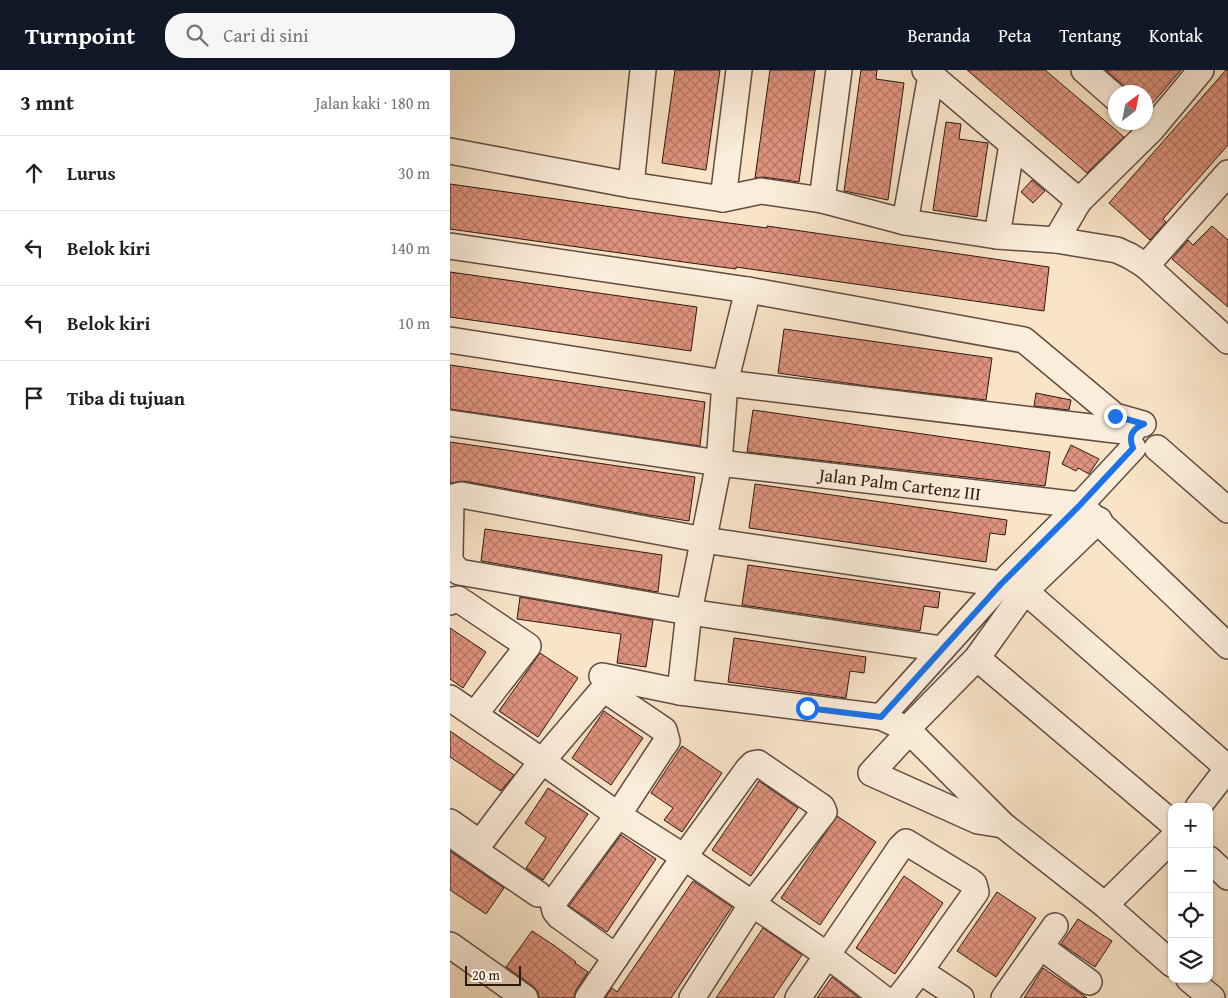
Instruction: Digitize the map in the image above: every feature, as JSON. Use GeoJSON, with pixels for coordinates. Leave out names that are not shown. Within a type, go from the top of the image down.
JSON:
{"type":"FeatureCollection","features":[{"type":"Feature","properties":{"kind":"street"},"geometry":{"type":"LineString","coordinates":[[631,185],[643,70]]}},
{"type":"Feature","properties":{"kind":"street"},"geometry":{"type":"LineString","coordinates":[[723,198],[739,70]]}},
{"type":"Feature","properties":{"kind":"street"},"geometry":{"type":"LineString","coordinates":[[822,200],[839,70]]}},
{"type":"Feature","properties":{"kind":"street"},"geometry":{"type":"LineString","coordinates":[[1084,70],[1108,91]]}},
{"type":"Feature","properties":{"kind":"street"},"geometry":{"type":"LineString","coordinates":[[1153,121],[1201,70]]}},
{"type":"Feature","properties":{"kind":"street"},"geometry":{"type":"LineString","coordinates":[[905,222],[928,72]]}},
{"type":"Feature","properties":{"kind":"street"},"geometry":{"type":"LineString","coordinates":[[928,72],[1079,201]]}},
{"type":"Feature","properties":{"kind":"street"},"geometry":{"type":"LineString","coordinates":[[1056,240],[1079,201],[1144,130]]}},
{"type":"Feature","properties":{"kind":"street"},"geometry":{"type":"LineString","coordinates":[[997,236],[1012,144]]}},
{"type":"Feature","properties":{"kind":"street"},"geometry":{"type":"LineString","coordinates":[[450,151],[631,185],[723,198],[761,191],[822,200],[905,222],[997,236],[1056,240],[1117,250],[1146,266],[1228,341]]}},
{"type":"Feature","properties":{"kind":"street"},"geometry":{"type":"LineString","coordinates":[[1146,266],[1223,187]]}},
{"type":"Feature","properties":{"kind":"street"},"geometry":{"type":"LineString","coordinates":[[450,246],[748,290],[1024,340],[1136,435]]}},
{"type":"Feature","properties":{"kind":"street"},"geometry":{"type":"LineString","coordinates":[[680,692],[689,612],[719,463],[725,383],[748,290]]}},
{"type":"Feature","properties":{"kind":"street"},"geometry":{"type":"LineString","coordinates":[[450,340],[725,383],[1136,435],[1155,428],[1159,433],[1160,439],[1157,448],[1228,510]]}},
{"type":"Feature","properties":{"kind":"street","name":"Jalan Palm Cartenz III"},"geometry":{"type":"LineString","coordinates":[[450,423],[719,463],[1089,512]]}},
{"type":"Feature","properties":{"kind":"street"},"geometry":{"type":"LineString","coordinates":[[1003,825],[978,821],[871,773],[908,730],[977,658],[1026,591],[1089,512],[1136,435]]}},
{"type":"Feature","properties":{"kind":"street"},"geometry":{"type":"LineString","coordinates":[[450,554],[451,503],[454,497],[461,494],[704,540],[1001,584]]}},
{"type":"Feature","properties":{"kind":"street"},"geometry":{"type":"LineString","coordinates":[[881,717],[1001,584],[1089,512]]}},
{"type":"Feature","properties":{"kind":"street"},"geometry":{"type":"LineString","coordinates":[[1089,512],[1228,646]]}},
{"type":"Feature","properties":{"kind":"street"},"geometry":{"type":"LineString","coordinates":[[450,559],[459,572],[689,612],[942,649]]}},
{"type":"Feature","properties":{"kind":"street"},"geometry":{"type":"LineString","coordinates":[[1026,591],[1228,768],[1201,803]]}},
{"type":"Feature","properties":{"kind":"street"},"geometry":{"type":"LineString","coordinates":[[450,602],[458,599],[528,646],[474,714]]}},
{"type":"Feature","properties":{"kind":"street"},"geometry":{"type":"LineString","coordinates":[[977,658],[1168,820]]}},
{"type":"Feature","properties":{"kind":"street"},"geometry":{"type":"LineString","coordinates":[[602,676],[680,692],[881,717],[908,730],[1003,825],[1105,905],[1168,960]]}},
{"type":"Feature","properties":{"kind":"street"},"geometry":{"type":"LineString","coordinates":[[450,822],[480,842],[542,761],[600,693],[608,692],[664,730],[667,741],[618,815],[553,904],[559,916],[616,957]]}},
{"type":"Feature","properties":{"kind":"street"},"geometry":{"type":"LineString","coordinates":[[450,698],[618,815],[684,857],[827,955],[883,998]]}},
{"type":"Feature","properties":{"kind":"street"},"geometry":{"type":"LineString","coordinates":[[588,998],[684,857],[748,769],[753,764],[758,763],[822,808],[824,812],[752,904],[692,998]]}},
{"type":"Feature","properties":{"kind":"street"},"geometry":{"type":"LineString","coordinates":[[450,833],[538,894]]}},
{"type":"Feature","properties":{"kind":"street"},"geometry":{"type":"LineString","coordinates":[[798,998],[904,842],[908,842],[970,880],[976,888],[976,892],[899,998]]}},
{"type":"Feature","properties":{"kind":"street"},"geometry":{"type":"LineString","coordinates":[[1105,905],[1168,843]]}},
{"type":"Feature","properties":{"kind":"street"},"geometry":{"type":"LineString","coordinates":[[1213,863],[1228,877]]}},
{"type":"Feature","properties":{"kind":"street"},"geometry":{"type":"LineString","coordinates":[[1004,998],[1055,926]]}},
{"type":"Feature","properties":{"kind":"street"},"geometry":{"type":"LineString","coordinates":[[450,945],[494,989],[525,998]]}},
{"type":"Feature","properties":{"kind":"street"},"geometry":{"type":"LineString","coordinates":[[1041,947],[1089,982]]}},
{"type":"Feature","properties":{"kind":"street"},"geometry":{"type":"LineString","coordinates":[[920,971],[961,998]]}},
{"type":"Feature","properties":{"kind":"street"},"geometry":{"type":"LineString","coordinates":[[1194,983],[1212,998]]}},
{"type":"Feature","properties":{"kind":"building"},"geometry":{"type":"Polygon","coordinates":[[[675,70],[720,70],[706,170],[662,163],[675,70]]]}},
{"type":"Feature","properties":{"kind":"building"},"geometry":{"type":"Polygon","coordinates":[[[770,70],[815,70],[799,182],[763,177],[755,178],[770,70]]]}},
{"type":"Feature","properties":{"kind":"building"},"geometry":{"type":"Polygon","coordinates":[[[861,70],[877,70],[876,79],[904,83],[888,200],[844,191],[861,70]]]}},
{"type":"Feature","properties":{"kind":"building"},"geometry":{"type":"Polygon","coordinates":[[[967,70],[1045,70],[1108,123],[1108,130],[1116,130],[1124,137],[1087,173],[967,70]]]}},
{"type":"Feature","properties":{"kind":"building"},"geometry":{"type":"Polygon","coordinates":[[[1106,70],[1181,70],[1153,103],[1153,85],[1123,85],[1106,70]]]}},
{"type":"Feature","properties":{"kind":"building"},"geometry":{"type":"Polygon","coordinates":[[[1228,70],[1228,145],[1163,219],[1166,222],[1150,240],[1109,203],[1228,70]]]}},
{"type":"Feature","properties":{"kind":"building"},"geometry":{"type":"Polygon","coordinates":[[[946,122],[961,124],[959,139],[988,143],[977,217],[933,210],[946,122]]]}},
{"type":"Feature","properties":{"kind":"building"},"geometry":{"type":"Polygon","coordinates":[[[1032,180],[1045,191],[1033,203],[1021,192],[1032,180]]]}},
{"type":"Feature","properties":{"kind":"building"},"geometry":{"type":"Polygon","coordinates":[[[450,184],[683,217],[767,228],[767,226],[1049,267],[1044,311],[450,229],[450,184]]]}},
{"type":"Feature","properties":{"kind":"building"},"geometry":{"type":"Polygon","coordinates":[[[1212,226],[1228,240],[1228,307],[1172,259],[1188,240],[1193,245],[1212,226]]]}},
{"type":"Feature","properties":{"kind":"building"},"geometry":{"type":"Polygon","coordinates":[[[450,272],[697,307],[691,351],[450,317],[450,272]]]}},
{"type":"Feature","properties":{"kind":"building"},"geometry":{"type":"Polygon","coordinates":[[[784,329],[992,358],[986,400],[778,373],[784,329]]]}},
{"type":"Feature","properties":{"kind":"building"},"geometry":{"type":"Polygon","coordinates":[[[450,365],[705,402],[700,446],[450,409],[450,365]]]}},
{"type":"Feature","properties":{"kind":"building"},"geometry":{"type":"Polygon","coordinates":[[[1036,393],[1071,400],[1069,410],[1034,406],[1036,393]]]}},
{"type":"Feature","properties":{"kind":"building"},"geometry":{"type":"Polygon","coordinates":[[[753,410],[1050,452],[1045,486],[747,452],[753,410]]]}},
{"type":"Feature","properties":{"kind":"building"},"geometry":{"type":"Polygon","coordinates":[[[450,442],[695,477],[689,521],[464,481],[450,483],[450,442]]]}},
{"type":"Feature","properties":{"kind":"building"},"geometry":{"type":"Polygon","coordinates":[[[1071,445],[1099,459],[1089,474],[1078,468],[1076,471],[1062,464],[1071,445]]]}},
{"type":"Feature","properties":{"kind":"building"},"geometry":{"type":"Polygon","coordinates":[[[755,484],[1007,520],[1005,535],[990,533],[986,562],[749,528],[755,484]]]}},
{"type":"Feature","properties":{"kind":"building"},"geometry":{"type":"Polygon","coordinates":[[[485,529],[662,555],[658,592],[481,561],[485,529]]]}},
{"type":"Feature","properties":{"kind":"building"},"geometry":{"type":"Polygon","coordinates":[[[748,565],[940,592],[938,608],[924,606],[920,631],[742,605],[748,565]]]}},
{"type":"Feature","properties":{"kind":"building"},"geometry":{"type":"Polygon","coordinates":[[[520,597],[653,620],[646,667],[617,663],[621,634],[517,619],[520,597]]]}},
{"type":"Feature","properties":{"kind":"building"},"geometry":{"type":"Polygon","coordinates":[[[450,628],[486,652],[463,688],[450,679],[450,628]]]}},
{"type":"Feature","properties":{"kind":"building"},"geometry":{"type":"Polygon","coordinates":[[[734,638],[866,657],[864,673],[850,671],[846,698],[728,682],[734,638]]]}},
{"type":"Feature","properties":{"kind":"building"},"geometry":{"type":"Polygon","coordinates":[[[540,653],[578,678],[538,737],[499,711],[540,653]]]}},
{"type":"Feature","properties":{"kind":"building"},"geometry":{"type":"Polygon","coordinates":[[[604,711],[643,738],[611,785],[572,758],[604,711]]]}},
{"type":"Feature","properties":{"kind":"building"},"geometry":{"type":"Polygon","coordinates":[[[450,731],[514,775],[501,791],[450,757],[450,731]]]}},
{"type":"Feature","properties":{"kind":"building"},"geometry":{"type":"Polygon","coordinates":[[[682,746],[722,773],[682,832],[664,820],[673,808],[651,793],[682,746]]]}},
{"type":"Feature","properties":{"kind":"building"},"geometry":{"type":"Polygon","coordinates":[[[759,781],[798,808],[751,876],[712,850],[759,781]]]}},
{"type":"Feature","properties":{"kind":"building"},"geometry":{"type":"Polygon","coordinates":[[[548,788],[588,814],[543,880],[526,868],[546,838],[525,823],[548,788]]]}},
{"type":"Feature","properties":{"kind":"building"},"geometry":{"type":"Polygon","coordinates":[[[837,816],[876,842],[820,925],[781,898],[837,816]]]}},
{"type":"Feature","properties":{"kind":"building"},"geometry":{"type":"Polygon","coordinates":[[[621,835],[656,859],[607,932],[569,906],[621,835]]]}},
{"type":"Feature","properties":{"kind":"building"},"geometry":{"type":"Polygon","coordinates":[[[450,851],[504,888],[486,914],[450,890],[450,851]]]}},
{"type":"Feature","properties":{"kind":"building"},"geometry":{"type":"Polygon","coordinates":[[[904,876],[943,903],[895,974],[856,948],[904,876]]]}},
{"type":"Feature","properties":{"kind":"building"},"geometry":{"type":"Polygon","coordinates":[[[693,881],[732,907],[671,998],[605,998],[612,988],[617,992],[693,881]]]}},
{"type":"Feature","properties":{"kind":"building"},"geometry":{"type":"Polygon","coordinates":[[[997,892],[1036,918],[996,977],[957,951],[997,892]]]}},
{"type":"Feature","properties":{"kind":"building"},"geometry":{"type":"Polygon","coordinates":[[[1078,919],[1112,941],[1095,967],[1061,944],[1078,919]]]}},
{"type":"Feature","properties":{"kind":"building"},"geometry":{"type":"Polygon","coordinates":[[[763,928],[802,955],[773,998],[716,998],[763,928]]]}},
{"type":"Feature","properties":{"kind":"building"},"geometry":{"type":"Polygon","coordinates":[[[532,931],[588,972],[576,990],[574,998],[539,998],[538,992],[533,986],[506,967],[532,931]]]}},
{"type":"Feature","properties":{"kind":"building"},"geometry":{"type":"Polygon","coordinates":[[[1043,968],[1081,994],[1087,998],[1024,998],[1043,968]]]}},
{"type":"Feature","properties":{"kind":"building"},"geometry":{"type":"Polygon","coordinates":[[[832,977],[859,998],[817,998],[832,977]]]}},
{"type":"Feature","properties":{"kind":"route"},"geometry":{"type":"LineString","coordinates":[[807,708],[881,717],[1001,584],[1080,505],[1133,448],[1130,440],[1132,432],[1137,426],[1144,424],[1115,416]]}}]}
